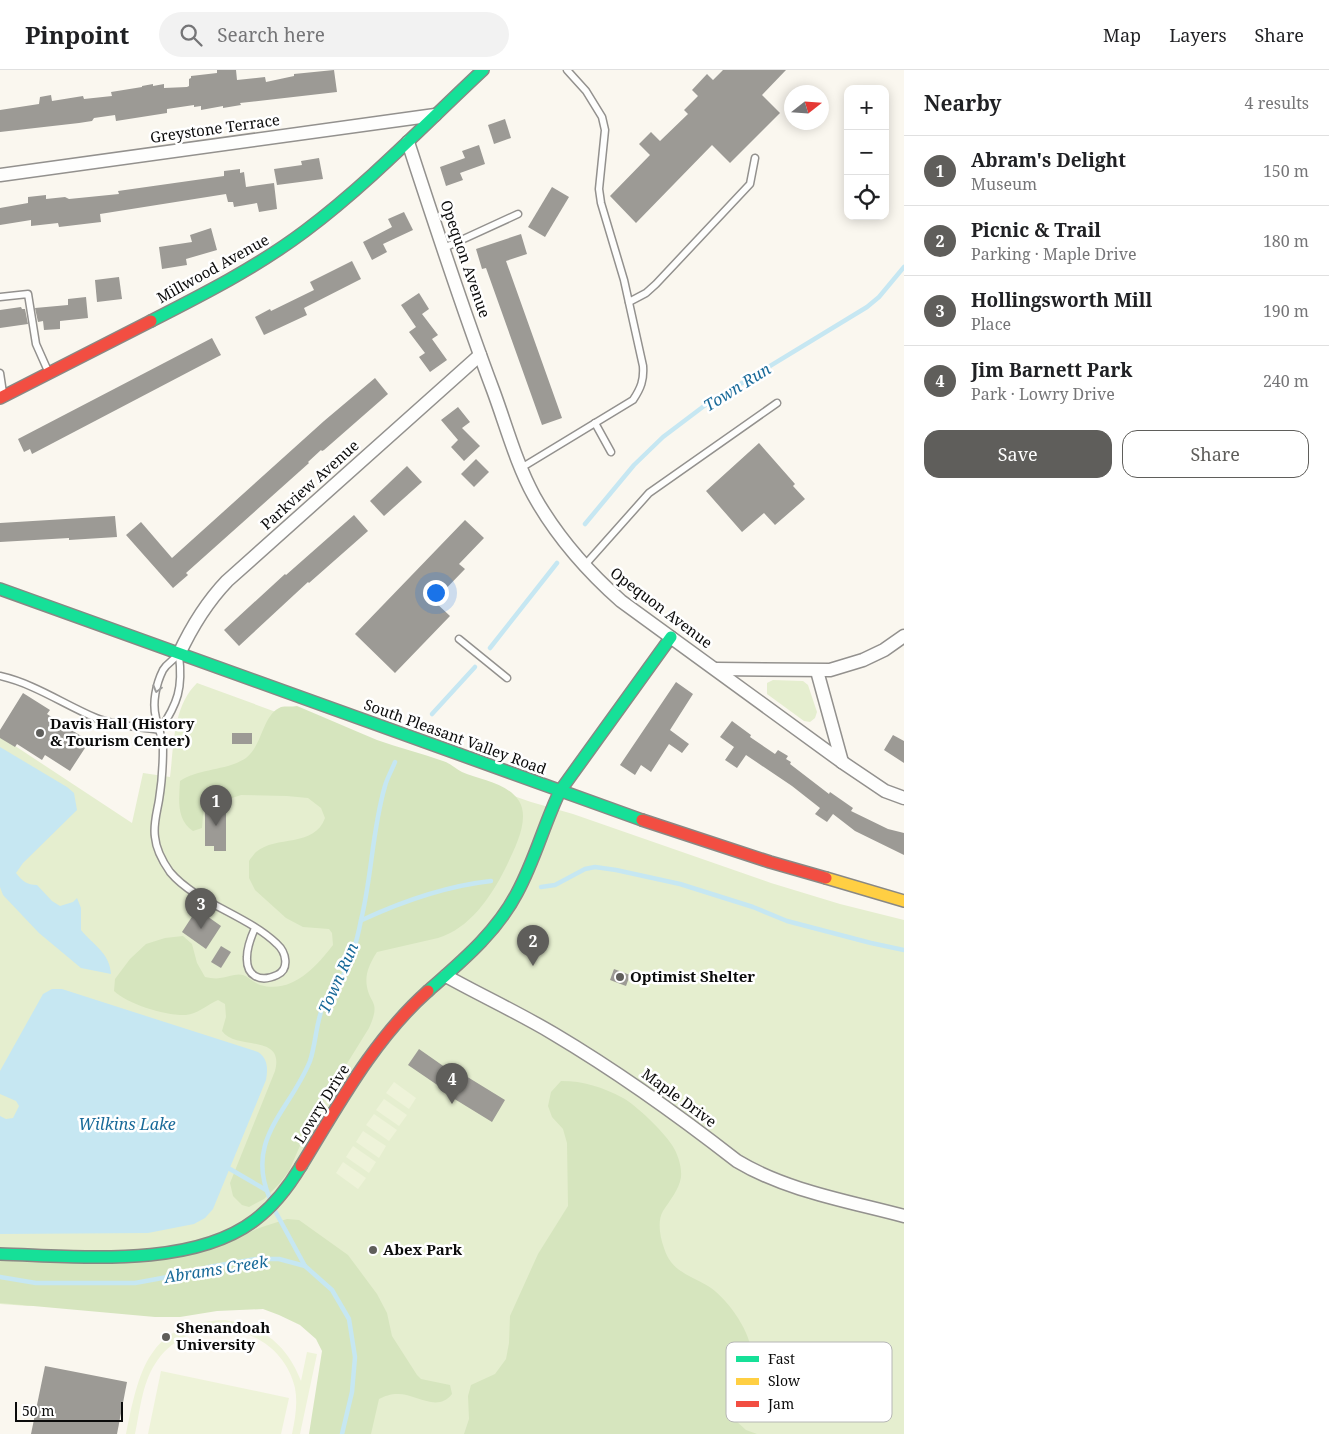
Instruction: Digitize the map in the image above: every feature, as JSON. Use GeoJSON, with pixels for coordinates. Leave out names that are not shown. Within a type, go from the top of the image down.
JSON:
{"type":"FeatureCollection","features":[{"type":"Feature","properties":{"kind":"main road","name":"Millwood Avenue"},"geometry":{"type":"LineString","coordinates":[[2,398],[49,372],[227,282],[263,261],[332,210],[408,142],[483,70]]}},
{"type":"Feature","properties":{"kind":"main road","name":"South Pleasant Valley Road"},"geometry":{"type":"LineString","coordinates":[[0,589],[560,791],[770,862],[904,901]]}},
{"type":"Feature","properties":{"kind":"main road","name":"Lowry Drive"},"geometry":{"type":"LineString","coordinates":[[0,1254],[115,1256],[153,1254],[183,1250],[224,1238],[254,1221],[282,1194],[361,1070],[385,1036],[418,1000],[446,976],[493,929],[517,893],[537,851],[549,814],[560,791],[671,637]]}},
{"type":"Feature","properties":{"kind":"street","name":"Greystone Terrace"},"geometry":{"type":"LineString","coordinates":[[0,175],[434,115]]}},
{"type":"Feature","properties":{"kind":"street","name":"Opequon Avenue"},"geometry":{"type":"LineString","coordinates":[[408,142],[480,355],[522,468],[534,495],[555,529],[584,566],[621,601],[842,762],[885,791],[904,798]]}},
{"type":"Feature","properties":{"kind":"street","name":"Parkview Avenue"},"geometry":{"type":"LineString","coordinates":[[179,654],[199,615],[227,581],[480,355]]}},
{"type":"Feature","properties":{"kind":"street"},"geometry":{"type":"LineString","coordinates":[[716,669],[830,670],[863,660],[884,650],[904,636]]}},
{"type":"Feature","properties":{"kind":"street"},"geometry":{"type":"LineString","coordinates":[[817,671],[842,762]]}},
{"type":"Feature","properties":{"kind":"street","name":"Maple Drive"},"geometry":{"type":"LineString","coordinates":[[446,976],[547,1030],[610,1068],[752,1170],[784,1184],[904,1216]]}},
{"type":"Feature","properties":{"kind":"lane"},"geometry":{"type":"LineString","coordinates":[[522,468],[632,400],[640,389],[643,376],[643,366],[624,280],[601,204],[599,188],[605,130],[602,117],[586,91],[567,70]]}},
{"type":"Feature","properties":{"kind":"lane"},"geometry":{"type":"LineString","coordinates":[[629,302],[656,284],[750,184],[755,158]]}},
{"type":"Feature","properties":{"kind":"lane"},"geometry":{"type":"LineString","coordinates":[[444,248],[518,214]]}},
{"type":"Feature","properties":{"kind":"lane"},"geometry":{"type":"LineString","coordinates":[[0,297],[28,294],[36,344],[49,372]]}},
{"type":"Feature","properties":{"kind":"lane"},"geometry":{"type":"LineString","coordinates":[[0,373],[2,398]]}},
{"type":"Feature","properties":{"kind":"lane"},"geometry":{"type":"LineString","coordinates":[[584,566],[649,493],[777,403]]}},
{"type":"Feature","properties":{"kind":"lane"},"geometry":{"type":"LineString","coordinates":[[595,423],[611,452]]}},
{"type":"Feature","properties":{"kind":"lane"},"geometry":{"type":"LineString","coordinates":[[459,639],[507,678]]}},
{"type":"Feature","properties":{"kind":"lane"},"geometry":{"type":"LineString","coordinates":[[179,654],[163,670],[154,701],[163,745],[162,769],[154,829],[155,839],[160,854],[171,872],[179,880],[255,928],[269,937],[282,950],[286,960],[284,968],[279,974],[260,979],[250,972],[247,957],[248,944],[255,928]]}},
{"type":"Feature","properties":{"kind":"lane"},"geometry":{"type":"LineString","coordinates":[[160,730],[169,717],[180,687],[182,677],[179,654]]}},
{"type":"Feature","properties":{"kind":"lane"},"geometry":{"type":"LineString","coordinates":[[0,676],[30,685],[96,718],[109,722],[160,730]]}},
{"type":"Feature","properties":{"kind":"green space"},"geometry":{"type":"Polygon","coordinates":[[[773,680],[803,681],[808,685],[817,712],[815,718],[810,722],[804,721],[767,694],[767,683],[773,680]]]}},
{"type":"Feature","properties":{"kind":"green space"},"geometry":{"type":"Polygon","coordinates":[[[197,683],[358,742],[771,883],[840,904],[904,920],[904,1434],[315,1434],[326,1361],[317,1289],[28,1306],[0,1304],[0,736],[132,823],[143,773],[170,777],[176,727],[183,703],[197,683]]]}},
{"type":"Feature","properties":{"kind":"green space"},"geometry":{"type":"Polygon","coordinates":[[[297,706],[377,740],[446,762],[462,772],[501,786],[519,801],[523,817],[520,836],[505,869],[486,901],[469,920],[449,934],[438,938],[377,952],[369,967],[366,983],[374,1004],[369,1028],[309,1125],[289,1171],[264,1199],[249,1207],[242,1205],[233,1196],[230,1183],[275,1071],[276,1059],[273,1052],[258,1044],[229,1037],[222,1031],[226,1017],[225,1004],[218,1000],[190,1014],[168,1014],[137,1005],[120,996],[114,991],[115,979],[130,959],[146,944],[165,938],[183,936],[192,944],[197,963],[205,977],[218,978],[240,975],[260,985],[272,987],[282,986],[302,977],[333,945],[332,933],[329,929],[303,927],[286,918],[255,890],[249,878],[249,861],[256,852],[264,847],[312,834],[320,827],[325,818],[321,808],[308,798],[241,795],[217,803],[204,803],[202,828],[193,831],[184,821],[180,809],[180,781],[246,758],[256,746],[266,723],[275,711],[281,707],[297,706]]]}},
{"type":"Feature","properties":{"kind":"green space"},"geometry":{"type":"Polygon","coordinates":[[[561,1081],[593,1085],[608,1091],[635,1106],[663,1133],[674,1149],[678,1156],[681,1177],[676,1191],[661,1215],[660,1229],[663,1244],[671,1262],[681,1272],[715,1291],[736,1314],[746,1333],[749,1342],[726,1342],[726,1422],[737,1422],[746,1430],[757,1434],[464,1434],[469,1419],[468,1396],[471,1385],[495,1374],[506,1359],[509,1343],[510,1316],[538,1254],[568,1206],[567,1143],[563,1129],[552,1117],[548,1106],[551,1092],[561,1081]]]}},
{"type":"Feature","properties":{"kind":"green space"},"geometry":{"type":"Polygon","coordinates":[[[394,1082],[416,1098],[409,1109],[386,1093],[394,1082]]]}},
{"type":"Feature","properties":{"kind":"green space"},"geometry":{"type":"Polygon","coordinates":[[[384,1099],[407,1115],[399,1126],[376,1110],[384,1099]]]}},
{"type":"Feature","properties":{"kind":"green space"},"geometry":{"type":"Polygon","coordinates":[[[374,1114],[397,1130],[389,1141],[366,1125],[374,1114]]]}},
{"type":"Feature","properties":{"kind":"green space"},"geometry":{"type":"Polygon","coordinates":[[[363,1131],[386,1146],[379,1158],[356,1142],[363,1131]]]}},
{"type":"Feature","properties":{"kind":"green space"},"geometry":{"type":"Polygon","coordinates":[[[353,1146],[376,1162],[369,1173],[346,1157],[353,1146]]]}},
{"type":"Feature","properties":{"kind":"green space"},"geometry":{"type":"Polygon","coordinates":[[[343,1162],[366,1178],[358,1189],[336,1173],[343,1162]]]}},
{"type":"Feature","properties":{"kind":"green space"},"geometry":{"type":"Polygon","coordinates":[[[287,1219],[299,1220],[348,1255],[377,1294],[387,1313],[392,1336],[417,1375],[421,1379],[450,1385],[452,1394],[440,1402],[398,1394],[379,1399],[371,1434],[309,1434],[322,1351],[316,1339],[300,1325],[279,1315],[263,1309],[217,1311],[180,1317],[155,1317],[0,1303],[0,1260],[207,1250],[262,1227],[287,1219]]]}},
{"type":"Feature","properties":{"kind":"green space"},"geometry":{"type":"Polygon","coordinates":[[[225,1320],[251,1327],[272,1339],[289,1357],[301,1381],[307,1352],[317,1354],[300,1434],[292,1434],[296,1406],[295,1388],[286,1366],[272,1349],[254,1337],[233,1330],[211,1329],[190,1335],[171,1346],[155,1364],[144,1389],[135,1434],[126,1434],[136,1390],[143,1371],[152,1354],[163,1340],[179,1330],[199,1323],[225,1320]]]}},
{"type":"Feature","properties":{"kind":"green space"},"geometry":{"type":"Polygon","coordinates":[[[161,1371],[289,1398],[281,1434],[148,1434],[161,1371]]]}},
{"type":"Feature","properties":{"kind":"water"},"geometry":{"type":"Polygon","coordinates":[[[0,747],[74,793],[77,810],[23,863],[16,873],[25,882],[37,885],[52,901],[60,906],[73,902],[77,898],[81,908],[81,930],[108,960],[111,974],[81,968],[39,933],[3,895],[0,887],[0,747]]]}},
{"type":"Feature","properties":{"kind":"water","name":"Wilkins Lake"},"geometry":{"type":"Polygon","coordinates":[[[52,989],[62,989],[258,1052],[264,1058],[267,1068],[266,1080],[213,1209],[205,1218],[194,1224],[148,1233],[0,1234],[0,1116],[6,1119],[13,1118],[19,1106],[16,1101],[0,1094],[0,1071],[43,994],[52,989]]]}},
{"type":"Feature","properties":{"kind":"building"},"geometry":{"type":"Polygon","coordinates":[[[217,70],[236,70],[237,80],[265,77],[266,82],[294,76],[294,74],[334,70],[337,92],[240,103],[241,105],[201,110],[201,106],[194,107],[194,105],[167,109],[167,113],[116,121],[115,115],[94,118],[92,121],[79,123],[0,132],[0,110],[39,104],[40,97],[51,95],[52,101],[83,96],[84,99],[112,96],[111,92],[153,84],[153,86],[164,84],[164,88],[187,87],[189,86],[191,76],[217,73],[217,70]]]}},
{"type":"Feature","properties":{"kind":"building"},"geometry":{"type":"Polygon","coordinates":[[[723,70],[786,70],[762,95],[780,113],[730,163],[712,145],[636,223],[610,196],[650,155],[639,144],[651,132],[660,141],[688,114],[684,110],[698,96],[692,90],[707,74],[713,80],[723,70]]]}},
{"type":"Feature","properties":{"kind":"building"},"geometry":{"type":"Polygon","coordinates":[[[505,119],[511,138],[494,144],[488,125],[505,119]]]}},
{"type":"Feature","properties":{"kind":"building"},"geometry":{"type":"Polygon","coordinates":[[[479,145],[485,164],[460,173],[463,180],[446,186],[440,167],[465,158],[462,151],[479,145]]]}},
{"type":"Feature","properties":{"kind":"building"},"geometry":{"type":"Polygon","coordinates":[[[319,158],[323,179],[277,185],[274,169],[302,165],[301,161],[319,158]]]}},
{"type":"Feature","properties":{"kind":"building"},"geometry":{"type":"Polygon","coordinates":[[[240,169],[240,173],[244,172],[246,187],[274,183],[277,209],[259,212],[257,203],[234,207],[233,202],[228,202],[226,194],[100,214],[101,222],[59,227],[58,223],[31,226],[31,220],[0,225],[0,208],[28,203],[28,197],[46,195],[46,199],[65,197],[69,199],[119,194],[118,191],[224,176],[224,171],[240,169]]]}},
{"type":"Feature","properties":{"kind":"building"},"geometry":{"type":"Polygon","coordinates":[[[552,187],[569,197],[545,237],[528,227],[552,187]]]}},
{"type":"Feature","properties":{"kind":"building"},"geometry":{"type":"Polygon","coordinates":[[[404,212],[413,230],[383,244],[387,252],[372,260],[363,242],[392,227],[388,219],[404,212]]]}},
{"type":"Feature","properties":{"kind":"building"},"geometry":{"type":"Polygon","coordinates":[[[211,228],[217,250],[186,259],[187,265],[162,269],[159,247],[192,242],[190,235],[211,228]]]}},
{"type":"Feature","properties":{"kind":"building"},"geometry":{"type":"Polygon","coordinates":[[[521,234],[527,254],[506,261],[562,418],[542,425],[486,268],[482,269],[476,249],[521,234]]]}},
{"type":"Feature","properties":{"kind":"building"},"geometry":{"type":"Polygon","coordinates":[[[352,261],[361,279],[304,308],[307,315],[264,335],[255,317],[314,290],[310,282],[352,261]]]}},
{"type":"Feature","properties":{"kind":"building"},"geometry":{"type":"Polygon","coordinates":[[[119,277],[122,299],[97,302],[95,280],[119,277]]]}},
{"type":"Feature","properties":{"kind":"building"},"geometry":{"type":"Polygon","coordinates":[[[419,293],[429,309],[422,314],[438,335],[432,339],[447,360],[430,372],[419,357],[425,353],[409,332],[416,327],[401,305],[419,293]]]}},
{"type":"Feature","properties":{"kind":"building"},"geometry":{"type":"Polygon","coordinates":[[[86,297],[88,318],[60,321],[60,329],[44,330],[43,321],[38,322],[35,308],[68,305],[68,299],[86,297]]]}},
{"type":"Feature","properties":{"kind":"building"},"geometry":{"type":"Polygon","coordinates":[[[21,307],[25,309],[28,324],[0,328],[0,310],[21,307]]]}},
{"type":"Feature","properties":{"kind":"building"},"geometry":{"type":"Polygon","coordinates":[[[212,338],[221,355],[32,454],[30,449],[24,452],[18,439],[212,338]]]}},
{"type":"Feature","properties":{"kind":"building"},"geometry":{"type":"Polygon","coordinates":[[[375,378],[388,394],[324,450],[321,450],[309,463],[186,573],[188,575],[173,588],[126,535],[141,522],[172,558],[324,421],[375,378]]]}},
{"type":"Feature","properties":{"kind":"building"},"geometry":{"type":"Polygon","coordinates":[[[458,407],[470,422],[462,428],[480,446],[464,461],[451,447],[458,440],[441,420],[458,407]]]}},
{"type":"Feature","properties":{"kind":"building"},"geometry":{"type":"Polygon","coordinates":[[[759,443],[795,484],[793,486],[805,499],[775,525],[764,513],[742,532],[706,491],[759,443]]]}},
{"type":"Feature","properties":{"kind":"building"},"geometry":{"type":"Polygon","coordinates":[[[476,459],[489,472],[474,487],[461,474],[476,459]]]}},
{"type":"Feature","properties":{"kind":"building"},"geometry":{"type":"Polygon","coordinates":[[[407,466],[422,482],[384,516],[370,501],[407,466]]]}},
{"type":"Feature","properties":{"kind":"building"},"geometry":{"type":"Polygon","coordinates":[[[354,515],[368,531],[308,582],[239,646],[224,630],[285,574],[354,515]]]}},
{"type":"Feature","properties":{"kind":"building"},"geometry":{"type":"Polygon","coordinates":[[[115,516],[117,537],[0,542],[0,523],[115,516]]]}},
{"type":"Feature","properties":{"kind":"building"},"geometry":{"type":"Polygon","coordinates":[[[465,520],[484,538],[459,564],[465,569],[434,601],[450,616],[395,673],[355,634],[465,520]]]}},
{"type":"Feature","properties":{"kind":"building"},"geometry":{"type":"Polygon","coordinates":[[[676,682],[693,694],[670,730],[689,744],[682,753],[669,744],[651,772],[641,765],[635,775],[620,765],[676,682]]]}},
{"type":"Feature","properties":{"kind":"building","name":"Davis Hall (History & Tourism Center)"},"geometry":{"type":"Polygon","coordinates":[[[23,693],[50,710],[47,714],[81,736],[77,743],[85,748],[70,771],[45,755],[42,760],[17,744],[15,747],[0,738],[0,730],[23,693]]]}},
{"type":"Feature","properties":{"kind":"building"},"geometry":{"type":"Polygon","coordinates":[[[732,721],[751,735],[750,737],[775,754],[778,750],[788,756],[786,759],[791,762],[790,764],[829,794],[830,792],[853,808],[851,811],[888,829],[904,833],[904,855],[855,831],[833,814],[827,822],[815,814],[820,808],[792,786],[746,755],[737,768],[725,760],[734,747],[720,737],[732,721]]]}},
{"type":"Feature","properties":{"kind":"building"},"geometry":{"type":"Polygon","coordinates":[[[232,733],[252,733],[252,744],[232,744],[232,733]]]}},
{"type":"Feature","properties":{"kind":"building"},"geometry":{"type":"Polygon","coordinates":[[[893,735],[904,741],[904,763],[884,750],[893,735]]]}},
{"type":"Feature","properties":{"kind":"building"},"geometry":{"type":"Polygon","coordinates":[[[205,806],[226,806],[226,851],[214,851],[214,846],[205,846],[205,806]]]}},
{"type":"Feature","properties":{"kind":"building"},"geometry":{"type":"Polygon","coordinates":[[[197,909],[221,926],[206,949],[182,932],[197,909]]]}},
{"type":"Feature","properties":{"kind":"building"},"geometry":{"type":"Polygon","coordinates":[[[221,946],[231,952],[221,968],[211,962],[221,946]]]}},
{"type":"Feature","properties":{"kind":"building","name":"Optimist Shelter"},"geometry":{"type":"Polygon","coordinates":[[[614,969],[630,975],[626,986],[610,980],[614,969]]]}},
{"type":"Feature","properties":{"kind":"building"},"geometry":{"type":"Polygon","coordinates":[[[419,1049],[459,1077],[461,1073],[505,1100],[492,1122],[448,1095],[449,1093],[408,1065],[419,1049]]]}},
{"type":"Feature","properties":{"kind":"building"},"geometry":{"type":"Polygon","coordinates":[[[45,1366],[127,1382],[117,1434],[31,1434],[45,1366]]]}},
{"type":"Feature","properties":{"kind":"waterway","name":"Town Run"},"geometry":{"type":"LineString","coordinates":[[585,524],[634,465],[663,437],[704,406],[867,307],[879,297],[904,267]]}},
{"type":"Feature","properties":{"kind":"waterway","name":"Town Run"},"geometry":{"type":"LineString","coordinates":[[490,648],[557,563]]}},
{"type":"Feature","properties":{"kind":"waterway","name":"Town Run"},"geometry":{"type":"LineString","coordinates":[[432,714],[475,667]]}},
{"type":"Feature","properties":{"kind":"waterway","name":"Town Run"},"geometry":{"type":"LineString","coordinates":[[270,1199],[263,1178],[262,1159],[266,1142],[310,1061],[323,1006],[344,974],[353,952],[365,903],[381,803],[386,783],[395,762]]}},
{"type":"Feature","properties":{"kind":"waterway"},"geometry":{"type":"LineString","coordinates":[[541,887],[555,885],[585,869],[595,867],[616,870],[680,884],[753,907],[787,921],[904,950]]}},
{"type":"Feature","properties":{"kind":"waterway"},"geometry":{"type":"LineString","coordinates":[[362,920],[425,895],[474,883],[491,881]]}},
{"type":"Feature","properties":{"kind":"waterway"},"geometry":{"type":"LineString","coordinates":[[230,1169],[266,1190]]}},
{"type":"Feature","properties":{"kind":"waterway","name":"Town Run"},"geometry":{"type":"LineString","coordinates":[[274,1209],[305,1266]]}},
{"type":"Feature","properties":{"kind":"waterway","name":"Abrams Creek"},"geometry":{"type":"LineString","coordinates":[[0,1277],[36,1283],[135,1283],[256,1259],[279,1259],[305,1266],[332,1290],[349,1319],[355,1357],[352,1392],[342,1434]]}},
{"type":"Feature","properties":{"kind":"traffic: fast"},"geometry":{"type":"LineString","coordinates":[[151,321],[249,268],[287,244],[329,213],[483,70]]}},
{"type":"Feature","properties":{"kind":"traffic: fast"},"geometry":{"type":"LineString","coordinates":[[0,589],[642,820]]}},
{"type":"Feature","properties":{"kind":"traffic: fast"},"geometry":{"type":"LineString","coordinates":[[428,991],[489,934],[509,907],[529,868],[560,791],[671,637]]}},
{"type":"Feature","properties":{"kind":"traffic: fast"},"geometry":{"type":"LineString","coordinates":[[0,1254],[97,1257],[132,1256],[166,1253],[199,1246],[229,1236],[255,1220],[281,1195],[301,1166]]}},
{"type":"Feature","properties":{"kind":"traffic: slow"},"geometry":{"type":"LineString","coordinates":[[826,878],[904,901]]}},
{"type":"Feature","properties":{"kind":"traffic: jam"},"geometry":{"type":"LineString","coordinates":[[0,398],[151,321]]}},
{"type":"Feature","properties":{"kind":"traffic: jam"},"geometry":{"type":"LineString","coordinates":[[642,820],[770,862],[826,878]]}},
{"type":"Feature","properties":{"kind":"traffic: jam"},"geometry":{"type":"LineString","coordinates":[[301,1166],[358,1073],[391,1030],[428,991]]}},
{"type":"Feature","properties":{"kind":"place","name":"Davis Hall (History & Tourism Center)"},"geometry":{"type":"Point","coordinates":[40,733]}},
{"type":"Feature","properties":{"kind":"place","name":"Abram's Delight"},"geometry":{"type":"Point","coordinates":[216,826]}},
{"type":"Feature","properties":{"kind":"place","name":"Hollingsworth Mill"},"geometry":{"type":"Point","coordinates":[201,929]}},
{"type":"Feature","properties":{"kind":"place","name":"Picnic & Trail"},"geometry":{"type":"Point","coordinates":[533,966]}},
{"type":"Feature","properties":{"kind":"place","name":"Optimist Shelter"},"geometry":{"type":"Point","coordinates":[620,977]}},
{"type":"Feature","properties":{"kind":"place","name":"Jim Barnett Park"},"geometry":{"type":"Point","coordinates":[452,1104]}},
{"type":"Feature","properties":{"kind":"place","name":"Abex Park"},"geometry":{"type":"Point","coordinates":[373,1250]}},
{"type":"Feature","properties":{"kind":"place","name":"Shenandoah University"},"geometry":{"type":"Point","coordinates":[166,1337]}}]}
